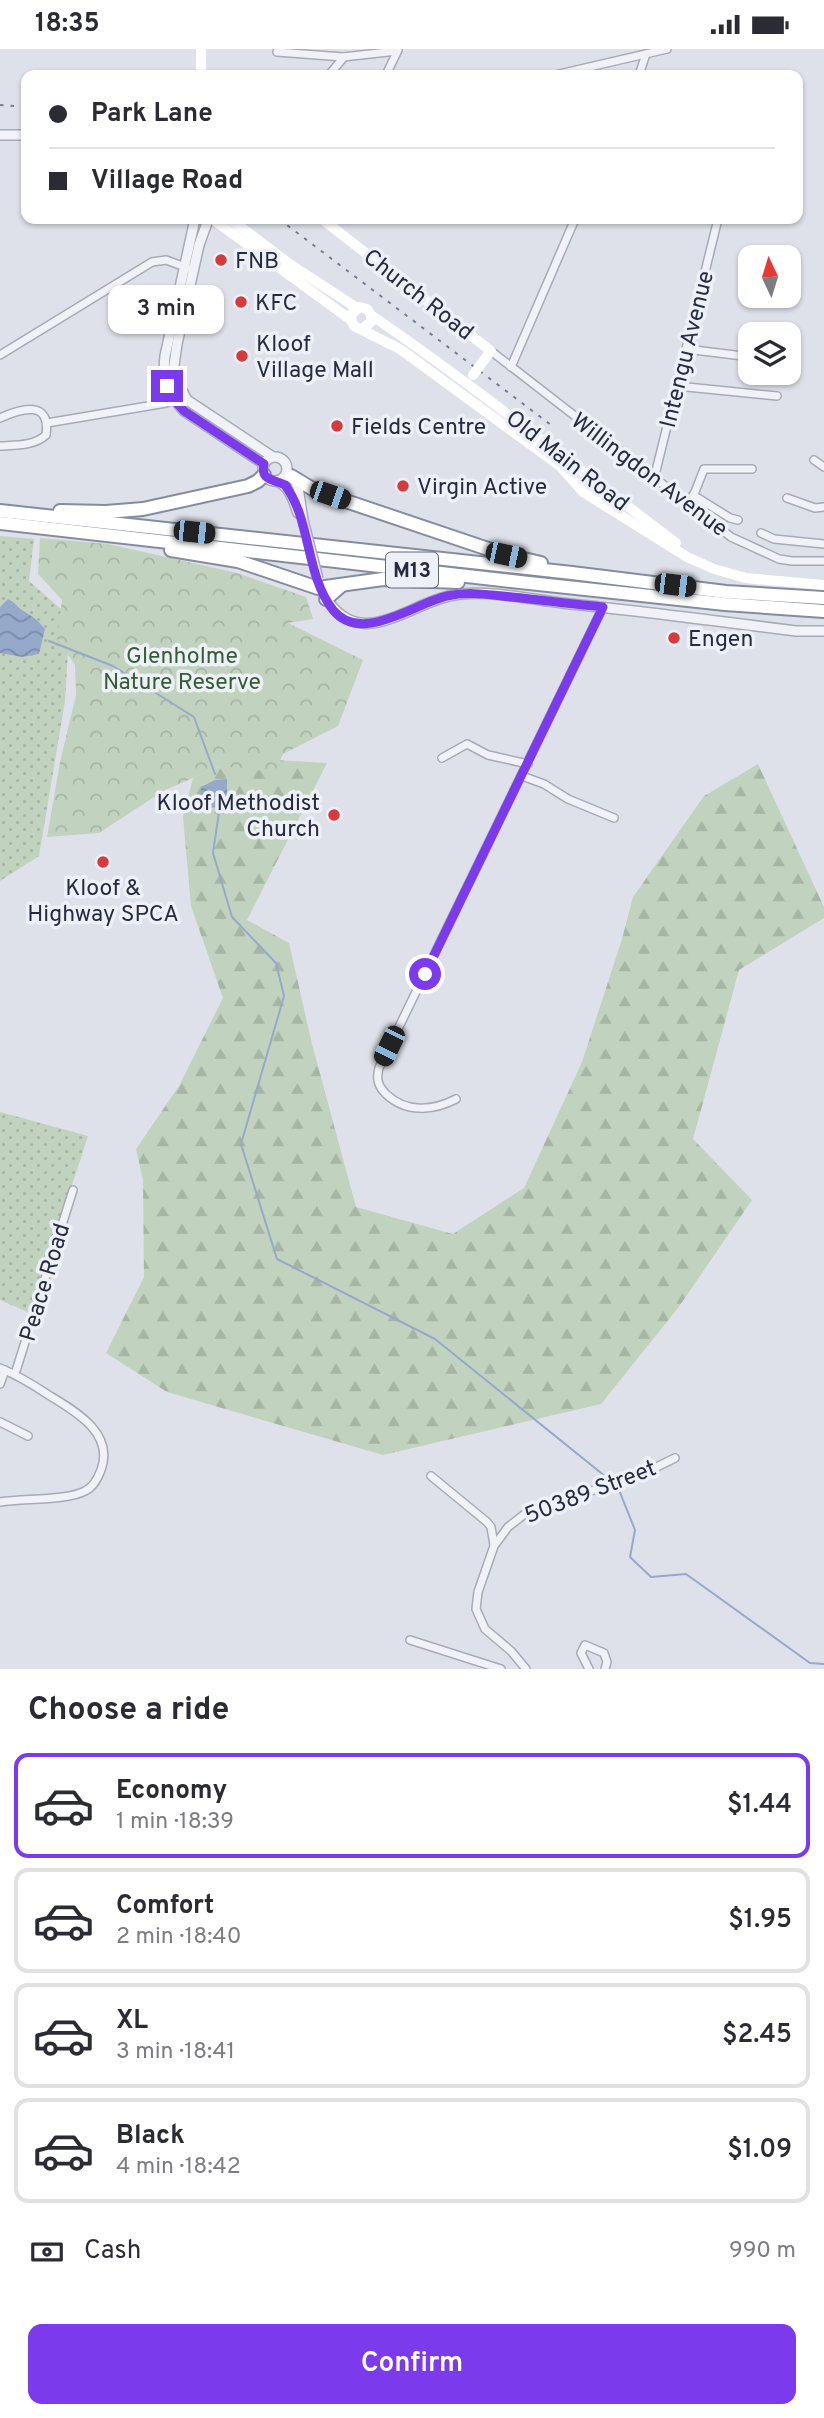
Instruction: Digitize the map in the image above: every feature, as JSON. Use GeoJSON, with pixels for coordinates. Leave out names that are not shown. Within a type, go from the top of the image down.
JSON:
{"type":"FeatureCollection","features":[{"type":"Feature","properties":{"kind":"highway"},"geometry":{"type":"LineString","coordinates":[[0,510],[106,512],[143,509],[248,486],[268,473]]}},
{"type":"Feature","properties":{"kind":"highway"},"geometry":{"type":"LineString","coordinates":[[289,474],[316,491],[506,555],[572,573]]}},
{"type":"Feature","properties":{"kind":"highway","name":"M13"},"geometry":{"type":"LineString","coordinates":[[0,510],[726,592],[824,597]]}},
{"type":"Feature","properties":{"kind":"highway","name":"M13"},"geometry":{"type":"LineString","coordinates":[[0,523],[725,604],[824,611]]}},
{"type":"Feature","properties":{"kind":"highway"},"geometry":{"type":"LineString","coordinates":[[103,535],[146,546],[238,561],[321,589],[383,579],[484,584],[520,582]]}},
{"type":"Feature","properties":{"kind":"main road"},"geometry":{"type":"LineString","coordinates":[[201,49],[201,70]]}},
{"type":"Feature","properties":{"kind":"main road"},"geometry":{"type":"LineString","coordinates":[[218,224],[351,320],[357,328],[363,328],[371,322],[372,315],[364,308],[357,309],[352,313],[351,320]]}},
{"type":"Feature","properties":{"kind":"main road"},"geometry":{"type":"LineString","coordinates":[[237,224],[291,265],[357,309]]}},
{"type":"Feature","properties":{"kind":"main road","name":"Church Road"},"geometry":{"type":"LineString","coordinates":[[328,224],[482,344],[487,356],[473,375],[475,390]]}},
{"type":"Feature","properties":{"kind":"main road","name":"Old Main Road"},"geometry":{"type":"LineString","coordinates":[[372,315],[535,433],[694,559]]}},
{"type":"Feature","properties":{"kind":"main road","name":"Old Main Road"},"geometry":{"type":"LineString","coordinates":[[363,328],[400,349],[534,446],[560,466],[578,488],[607,509],[687,557],[723,573],[746,578],[824,585]]}},
{"type":"Feature","properties":{"kind":"main road","name":"Church Road"},"geometry":{"type":"LineString","coordinates":[[457,376],[473,375]]}},
{"type":"Feature","properties":{"kind":"main road"},"geometry":{"type":"LineString","coordinates":[[587,494],[595,491],[595,479]]}},
{"type":"Feature","properties":{"kind":"main road"},"geometry":{"type":"LineString","coordinates":[[607,509],[611,501],[610,491]]}},
{"type":"Feature","properties":{"kind":"street"},"geometry":{"type":"LineString","coordinates":[[577,70],[667,49]]}},
{"type":"Feature","properties":{"kind":"street"},"geometry":{"type":"LineString","coordinates":[[277,52],[344,57],[398,50]]}},
{"type":"Feature","properties":{"kind":"street"},"geometry":{"type":"LineString","coordinates":[[388,70],[398,50]]}},
{"type":"Feature","properties":{"kind":"street"},"geometry":{"type":"LineString","coordinates":[[641,70],[646,54]]}},
{"type":"Feature","properties":{"kind":"street"},"geometry":{"type":"LineString","coordinates":[[333,70],[344,57]]}},
{"type":"Feature","properties":{"kind":"street"},"geometry":{"type":"LineString","coordinates":[[0,135],[21,135]]}},
{"type":"Feature","properties":{"kind":"street"},"geometry":{"type":"LineString","coordinates":[[194,224],[164,366],[167,386],[200,423],[283,484],[303,520]]}},
{"type":"Feature","properties":{"kind":"street"},"geometry":{"type":"LineString","coordinates":[[178,398],[174,365],[201,239],[208,224]]}},
{"type":"Feature","properties":{"kind":"street"},"geometry":{"type":"LineString","coordinates":[[511,367],[573,224]]}},
{"type":"Feature","properties":{"kind":"street","name":"Intengu Avenue"},"geometry":{"type":"LineString","coordinates":[[654,479],[717,224]]}},
{"type":"Feature","properties":{"kind":"street"},"geometry":{"type":"LineString","coordinates":[[0,355],[152,262],[162,260],[185,265],[193,273]]}},
{"type":"Feature","properties":{"kind":"street"},"geometry":{"type":"LineString","coordinates":[[686,349],[738,355]]}},
{"type":"Feature","properties":{"kind":"street","name":"Willingdon Avenue"},"geometry":{"type":"LineString","coordinates":[[487,356],[511,367],[731,537],[764,554],[792,561],[824,561]]}},
{"type":"Feature","properties":{"kind":"street"},"geometry":{"type":"LineString","coordinates":[[677,386],[777,396]]}},
{"type":"Feature","properties":{"kind":"street"},"geometry":{"type":"LineString","coordinates":[[47,423],[178,398],[273,457],[281,458],[286,462],[289,474],[298,487],[303,520],[321,589],[332,609],[340,617],[350,621],[373,624],[436,600],[459,594],[483,594],[796,632],[824,631]]}},
{"type":"Feature","properties":{"kind":"street"},"geometry":{"type":"LineString","coordinates":[[0,418],[13,412],[33,409],[41,411],[47,423],[46,435],[42,439],[24,445],[0,446]]}},
{"type":"Feature","properties":{"kind":"street"},"geometry":{"type":"LineString","coordinates":[[268,473],[273,457]]}},
{"type":"Feature","properties":{"kind":"street"},"geometry":{"type":"LineString","coordinates":[[814,460],[824,467]]}},
{"type":"Feature","properties":{"kind":"street"},"geometry":{"type":"LineString","coordinates":[[690,506],[704,469],[752,469]]}},
{"type":"Feature","properties":{"kind":"street"},"geometry":{"type":"LineString","coordinates":[[268,473],[281,480],[289,474]]}},
{"type":"Feature","properties":{"kind":"street"},"geometry":{"type":"LineString","coordinates":[[693,495],[730,518],[738,520]]}},
{"type":"Feature","properties":{"kind":"street"},"geometry":{"type":"LineString","coordinates":[[787,499],[815,508],[824,507]]}},
{"type":"Feature","properties":{"kind":"street"},"geometry":{"type":"LineString","coordinates":[[761,533],[774,540],[824,544]]}},
{"type":"Feature","properties":{"kind":"street"},"geometry":{"type":"LineString","coordinates":[[456,1099],[434,1108],[402,1105],[382,1090],[377,1082],[377,1075],[603,607]]}},
{"type":"Feature","properties":{"kind":"street"},"geometry":{"type":"LineString","coordinates":[[442,758],[467,744],[488,755],[528,764]]}},
{"type":"Feature","properties":{"kind":"street"},"geometry":{"type":"LineString","coordinates":[[522,776],[614,818]]}},
{"type":"Feature","properties":{"kind":"street","name":"Peace Road"},"geometry":{"type":"LineString","coordinates":[[16,1374],[73,1190]]}},
{"type":"Feature","properties":{"kind":"street"},"geometry":{"type":"LineString","coordinates":[[0,1384],[2,1369],[16,1374],[88,1421],[99,1437],[104,1459],[97,1480],[85,1491],[71,1495],[0,1502]]}},
{"type":"Feature","properties":{"kind":"street"},"geometry":{"type":"LineString","coordinates":[[0,1422],[28,1436]]}},
{"type":"Feature","properties":{"kind":"street","name":"50389 Street"},"geometry":{"type":"LineString","coordinates":[[526,1669],[511,1651],[485,1629],[476,1609],[478,1592],[494,1546],[508,1527],[530,1510],[636,1477],[675,1458]]}},
{"type":"Feature","properties":{"kind":"street"},"geometry":{"type":"LineString","coordinates":[[431,1476],[489,1525],[494,1546]]}},
{"type":"Feature","properties":{"kind":"street"},"geometry":{"type":"LineString","coordinates":[[410,1640],[501,1669]]}},
{"type":"Feature","properties":{"kind":"street"},"geometry":{"type":"LineString","coordinates":[[589,1669],[581,1653],[585,1645],[604,1653],[607,1662],[605,1669]]}},
{"type":"Feature","properties":{"kind":"green space"},"geometry":{"type":"Polygon","coordinates":[[[0,536],[34,539],[29,581],[70,617],[65,701],[39,856],[0,881],[0,536]]]}},
{"type":"Feature","properties":{"kind":"green space","name":"Glenholme Nature Reserve"},"geometry":{"type":"Polygon","coordinates":[[[40,538],[108,544],[237,573],[306,597],[313,619],[288,623],[363,660],[338,726],[283,754],[275,772],[221,766],[165,790],[99,833],[47,837],[60,762],[76,695],[75,665],[57,639],[62,600],[38,574],[40,538]]]}},
{"type":"Feature","properties":{"kind":"green space"},"geometry":{"type":"Polygon","coordinates":[[[240,758],[327,763],[247,920],[289,943],[312,1044],[356,1207],[453,1234],[524,1188],[582,1062],[633,897],[704,796],[758,764],[824,907],[824,918],[739,970],[693,1139],[752,1200],[678,1308],[601,1404],[383,1455],[167,1392],[106,1353],[144,1277],[143,1180],[136,1149],[179,1086],[223,998],[191,906],[183,817],[193,778],[240,758]]]}},
{"type":"Feature","properties":{"kind":"green space"},"geometry":{"type":"Polygon","coordinates":[[[0,1112],[88,1136],[30,1313],[0,1300],[0,1112]]]}},
{"type":"Feature","properties":{"kind":"water"},"geometry":{"type":"Polygon","coordinates":[[[8,599],[45,629],[39,654],[22,657],[0,653],[0,607],[8,599]]]}},
{"type":"Feature","properties":{"kind":"water"},"geometry":{"type":"Polygon","coordinates":[[[227,779],[227,806],[200,809],[201,787],[215,780],[227,779]]]}},
{"type":"Feature","properties":{"kind":"waterway"},"geometry":{"type":"LineString","coordinates":[[49,641],[113,666],[194,717],[215,774]]}},
{"type":"Feature","properties":{"kind":"waterway"},"geometry":{"type":"LineString","coordinates":[[220,805],[213,853],[232,917],[276,963],[284,996],[241,1144],[277,1259],[435,1339],[611,1481]]}},
{"type":"Feature","properties":{"kind":"waterway"},"geometry":{"type":"LineString","coordinates":[[619,1490],[635,1530],[630,1557],[651,1577],[686,1574],[810,1663],[824,1664]]}},
{"type":"Feature","properties":{"kind":"railway"},"geometry":{"type":"LineString","coordinates":[[0,105],[21,107]]}},
{"type":"Feature","properties":{"kind":"railway"},"geometry":{"type":"LineString","coordinates":[[286,224],[555,428]]}},
{"type":"Feature","properties":{"kind":"place","name":"FNB"},"geometry":{"type":"Point","coordinates":[221,260]}},
{"type":"Feature","properties":{"kind":"place","name":"KFC"},"geometry":{"type":"Point","coordinates":[241,302]}},
{"type":"Feature","properties":{"kind":"place","name":"Kloof Village Mall"},"geometry":{"type":"Point","coordinates":[242,356]}},
{"type":"Feature","properties":{"kind":"place","name":"Fields Centre"},"geometry":{"type":"Point","coordinates":[337,426]}},
{"type":"Feature","properties":{"kind":"place","name":"Virgin Active"},"geometry":{"type":"Point","coordinates":[403,486]}},
{"type":"Feature","properties":{"kind":"place","name":"Engen"},"geometry":{"type":"Point","coordinates":[674,638]}},
{"type":"Feature","properties":{"kind":"place","name":"Kloof Methodist Church"},"geometry":{"type":"Point","coordinates":[334,815]}},
{"type":"Feature","properties":{"kind":"place","name":"Kloof & Highway SPCA"},"geometry":{"type":"Point","coordinates":[103,862]}},
{"type":"Feature","properties":{"kind":"route"},"geometry":{"type":"LineString","coordinates":[[167,386],[184,411],[264,464],[264,475],[271,481],[285,485],[303,520],[320,588],[340,617],[358,623],[373,624],[459,594],[483,594],[603,607],[425,974]]}}]}
